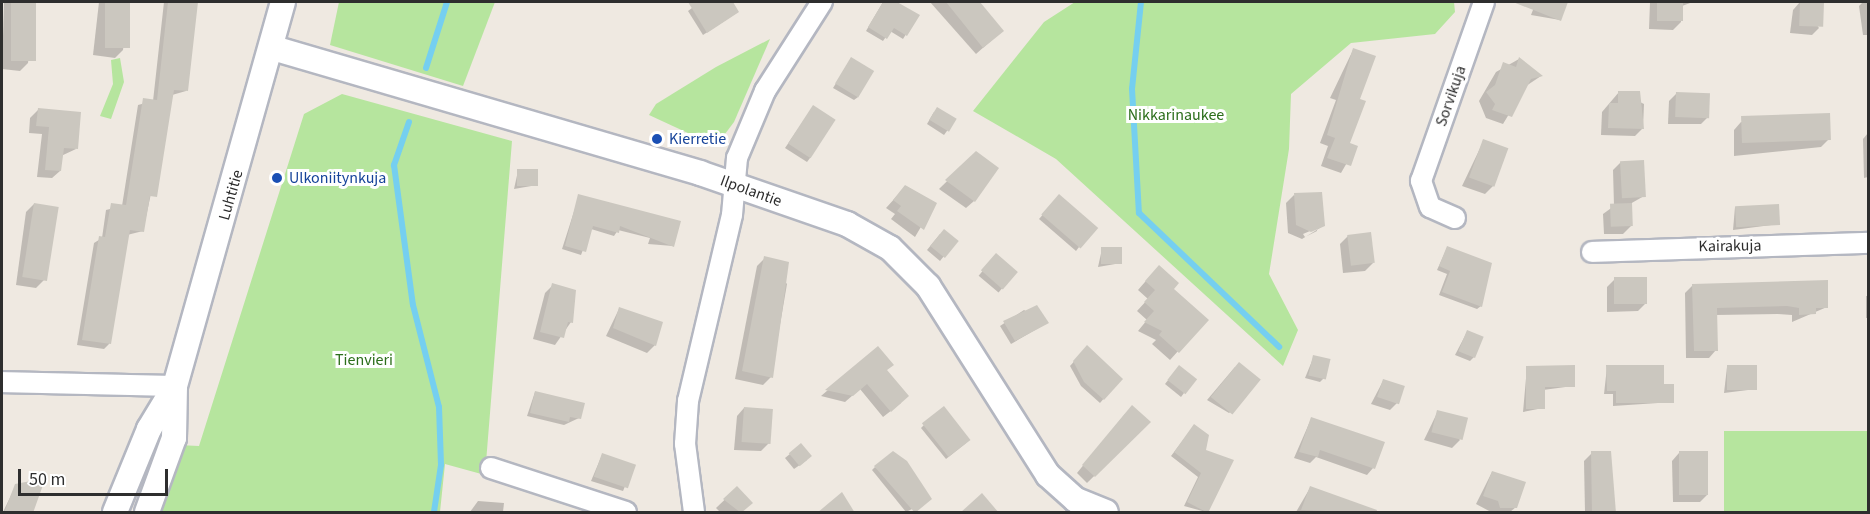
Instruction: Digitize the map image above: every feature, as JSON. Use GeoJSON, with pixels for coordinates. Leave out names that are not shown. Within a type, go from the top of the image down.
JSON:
{"type":"FeatureCollection","features":[{"type":"Feature","properties":{"kind":"street","name":"Luhtitie"},"geometry":{"type":"LineString","coordinates":[[115,513],[149,429],[175,386],[273,48],[283,2]]}},
{"type":"Feature","properties":{"kind":"street"},"geometry":{"type":"LineString","coordinates":[[694,513],[686,444],[688,401],[736,185],[737,158],[765,91],[822,2]]}},
{"type":"Feature","properties":{"kind":"street","name":"Sorvikuja"},"geometry":{"type":"LineString","coordinates":[[1455,218],[1430,207],[1421,190],[1484,2]]}},
{"type":"Feature","properties":{"kind":"street","name":"Ilpolantie"},"geometry":{"type":"LineString","coordinates":[[273,48],[736,185],[847,224],[912,267],[1048,475],[1071,506],[1106,513]]}},
{"type":"Feature","properties":{"kind":"street","name":"Kairakuja"},"geometry":{"type":"LineString","coordinates":[[1592,252],[1869,243]]}},
{"type":"Feature","properties":{"kind":"street"},"geometry":{"type":"LineString","coordinates":[[2,382],[175,386]]}},
{"type":"Feature","properties":{"kind":"street","name":"Luhtitie"},"geometry":{"type":"LineString","coordinates":[[147,513],[174,438],[175,386]]}},
{"type":"Feature","properties":{"kind":"street"},"geometry":{"type":"LineString","coordinates":[[491,468],[626,513]]}},
{"type":"Feature","properties":{"kind":"green space"},"geometry":{"type":"Polygon","coordinates":[[[339,2],[495,2],[463,86],[330,45],[339,2]]]}},
{"type":"Feature","properties":{"kind":"green space","name":"Nikkarinaukee"},"geometry":{"type":"Polygon","coordinates":[[[1075,2],[1454,2],[1455,12],[1435,34],[1351,43],[1291,94],[1289,149],[1269,274],[1298,330],[1283,366],[1056,159],[973,111],[1044,22],[1075,2]]]}},
{"type":"Feature","properties":{"kind":"green space"},"geometry":{"type":"Polygon","coordinates":[[[770,39],[734,122],[716,146],[649,115],[656,104],[716,67],[770,39]]]}},
{"type":"Feature","properties":{"kind":"green space"},"geometry":{"type":"Polygon","coordinates":[[[120,58],[124,82],[111,119],[100,116],[113,84],[111,60],[120,58]]]}},
{"type":"Feature","properties":{"kind":"green space","name":"Tienvieri"},"geometry":{"type":"Polygon","coordinates":[[[342,94],[512,141],[485,475],[445,464],[440,512],[154,512],[178,445],[199,446],[304,114],[342,94]]]}},
{"type":"Feature","properties":{"kind":"green space"},"geometry":{"type":"Polygon","coordinates":[[[1724,431],[1868,431],[1868,512],[1724,512],[1724,431]]]}},
{"type":"Feature","properties":{"kind":"building"},"geometry":{"type":"Polygon","coordinates":[[[11,2],[36,2],[36,61],[11,61],[11,2]]]}},
{"type":"Feature","properties":{"kind":"building"},"geometry":{"type":"Polygon","coordinates":[[[105,2],[130,2],[130,48],[105,48],[105,2]]]}},
{"type":"Feature","properties":{"kind":"building"},"geometry":{"type":"Polygon","coordinates":[[[168,2],[198,2],[188,91],[174,90],[157,197],[150,196],[144,232],[130,230],[111,344],[82,340],[99,236],[105,237],[111,203],[126,205],[143,98],[157,100],[168,2]]]}},
{"type":"Feature","properties":{"kind":"building"},"geometry":{"type":"Polygon","coordinates":[[[688,2],[733,2],[739,12],[707,33],[688,2]]]}},
{"type":"Feature","properties":{"kind":"building"},"geometry":{"type":"Polygon","coordinates":[[[883,2],[897,2],[920,15],[907,36],[894,28],[887,39],[868,27],[883,2]]]}},
{"type":"Feature","properties":{"kind":"building"},"geometry":{"type":"Polygon","coordinates":[[[946,2],[980,2],[1004,31],[983,48],[946,2]]]}},
{"type":"Feature","properties":{"kind":"building"},"geometry":{"type":"Polygon","coordinates":[[[1513,2],[1568,2],[1561,21],[1513,2]]]}},
{"type":"Feature","properties":{"kind":"building"},"geometry":{"type":"Polygon","coordinates":[[[1657,2],[1683,2],[1683,21],[1657,21],[1657,2]]]}},
{"type":"Feature","properties":{"kind":"building"},"geometry":{"type":"Polygon","coordinates":[[[1800,2],[1824,3],[1823,27],[1799,26],[1800,2]]]}},
{"type":"Feature","properties":{"kind":"building"},"geometry":{"type":"Polygon","coordinates":[[[1353,48],[1376,56],[1360,99],[1366,101],[1350,143],[1358,146],[1351,166],[1327,158],[1335,138],[1327,135],[1353,48]]]}},
{"type":"Feature","properties":{"kind":"building"},"geometry":{"type":"Polygon","coordinates":[[[851,57],[874,71],[858,97],[835,84],[851,57]]]}},
{"type":"Feature","properties":{"kind":"building"},"geometry":{"type":"Polygon","coordinates":[[[1519,57],[1543,76],[1531,79],[1512,117],[1492,110],[1495,104],[1486,92],[1495,85],[1503,62],[1516,67],[1519,57]]]}},
{"type":"Feature","properties":{"kind":"building"},"geometry":{"type":"Polygon","coordinates":[[[1618,91],[1640,91],[1644,129],[1608,128],[1609,103],[1618,103],[1618,91]]]}},
{"type":"Feature","properties":{"kind":"building"},"geometry":{"type":"Polygon","coordinates":[[[1676,92],[1710,93],[1709,118],[1675,117],[1676,92]]]}},
{"type":"Feature","properties":{"kind":"building"},"geometry":{"type":"Polygon","coordinates":[[[813,105],[836,120],[811,158],[788,144],[813,105]]]}},
{"type":"Feature","properties":{"kind":"building"},"geometry":{"type":"Polygon","coordinates":[[[937,107],[957,119],[949,132],[929,120],[937,107]]]}},
{"type":"Feature","properties":{"kind":"building"},"geometry":{"type":"Polygon","coordinates":[[[38,108],[81,112],[78,149],[64,148],[61,171],[45,170],[49,127],[36,126],[38,108]]]}},
{"type":"Feature","properties":{"kind":"building"},"geometry":{"type":"Polygon","coordinates":[[[1830,113],[1831,140],[1742,143],[1741,116],[1830,113]]]}},
{"type":"Feature","properties":{"kind":"building"},"geometry":{"type":"Polygon","coordinates":[[[1483,139],[1508,148],[1494,187],[1469,178],[1483,139]]]}},
{"type":"Feature","properties":{"kind":"building"},"geometry":{"type":"Polygon","coordinates":[[[976,151],[999,168],[975,202],[945,180],[976,151]]]}},
{"type":"Feature","properties":{"kind":"building"},"geometry":{"type":"Polygon","coordinates":[[[1644,160],[1646,197],[1622,198],[1620,161],[1644,160]]]}},
{"type":"Feature","properties":{"kind":"building"},"geometry":{"type":"Polygon","coordinates":[[[517,169],[538,169],[538,186],[517,186],[517,169]]]}},
{"type":"Feature","properties":{"kind":"building"},"geometry":{"type":"Polygon","coordinates":[[[905,185],[937,203],[924,230],[897,211],[901,206],[893,200],[905,185]]]}},
{"type":"Feature","properties":{"kind":"building"},"geometry":{"type":"Polygon","coordinates":[[[1322,192],[1325,226],[1311,232],[1296,225],[1294,193],[1322,192]]]}},
{"type":"Feature","properties":{"kind":"building"},"geometry":{"type":"Polygon","coordinates":[[[578,194],[681,221],[674,247],[620,226],[619,233],[593,226],[586,252],[565,246],[578,194]]]}},
{"type":"Feature","properties":{"kind":"building"},"geometry":{"type":"Polygon","coordinates":[[[1059,194],[1098,228],[1081,248],[1041,214],[1059,194]]]}},
{"type":"Feature","properties":{"kind":"building"},"geometry":{"type":"Polygon","coordinates":[[[34,203],[59,207],[47,281],[22,277],[34,203]]]}},
{"type":"Feature","properties":{"kind":"building"},"geometry":{"type":"Polygon","coordinates":[[[1632,203],[1633,226],[1611,227],[1610,204],[1632,203]]]}},
{"type":"Feature","properties":{"kind":"building"},"geometry":{"type":"Polygon","coordinates":[[[1779,204],[1780,225],[1736,227],[1735,206],[1779,204]]]}},
{"type":"Feature","properties":{"kind":"building"},"geometry":{"type":"Polygon","coordinates":[[[944,229],[959,241],[945,258],[930,246],[944,229]]]}},
{"type":"Feature","properties":{"kind":"building"},"geometry":{"type":"Polygon","coordinates":[[[1371,232],[1375,263],[1351,266],[1347,235],[1371,232]]]}},
{"type":"Feature","properties":{"kind":"building"},"geometry":{"type":"Polygon","coordinates":[[[1447,246],[1492,263],[1482,307],[1442,292],[1450,271],[1439,266],[1447,246]]]}},
{"type":"Feature","properties":{"kind":"building"},"geometry":{"type":"Polygon","coordinates":[[[1101,247],[1122,247],[1122,264],[1101,264],[1101,247]]]}},
{"type":"Feature","properties":{"kind":"building"},"geometry":{"type":"Polygon","coordinates":[[[996,253],[1018,272],[1003,289],[981,270],[996,253]]]}},
{"type":"Feature","properties":{"kind":"building"},"geometry":{"type":"Polygon","coordinates":[[[764,256],[789,262],[773,378],[742,371],[764,256]]]}},
{"type":"Feature","properties":{"kind":"building"},"geometry":{"type":"Polygon","coordinates":[[[1159,265],[1179,283],[1174,289],[1209,320],[1179,353],[1159,335],[1162,331],[1144,322],[1154,311],[1144,302],[1155,290],[1145,281],[1159,265]]]}},
{"type":"Feature","properties":{"kind":"building"},"geometry":{"type":"Polygon","coordinates":[[[1614,277],[1647,277],[1647,304],[1614,304],[1614,277]]]}},
{"type":"Feature","properties":{"kind":"building"},"geometry":{"type":"Polygon","coordinates":[[[1828,280],[1828,308],[1816,308],[1816,314],[1799,315],[1799,308],[1787,306],[1717,308],[1718,351],[1694,351],[1692,284],[1828,280]]]}},
{"type":"Feature","properties":{"kind":"building"},"geometry":{"type":"Polygon","coordinates":[[[552,283],[576,290],[573,323],[568,322],[564,338],[540,332],[552,283]]]}},
{"type":"Feature","properties":{"kind":"building"},"geometry":{"type":"Polygon","coordinates":[[[1037,305],[1049,323],[1015,341],[1003,321],[1037,305]]]}},
{"type":"Feature","properties":{"kind":"building"},"geometry":{"type":"Polygon","coordinates":[[[619,307],[663,322],[656,346],[613,328],[619,307]]]}},
{"type":"Feature","properties":{"kind":"building"},"geometry":{"type":"Polygon","coordinates":[[[1467,330],[1484,337],[1475,358],[1458,351],[1467,330]]]}},
{"type":"Feature","properties":{"kind":"building"},"geometry":{"type":"Polygon","coordinates":[[[1087,345],[1123,379],[1104,400],[1084,382],[1073,361],[1087,345]]]}},
{"type":"Feature","properties":{"kind":"building"},"geometry":{"type":"Polygon","coordinates":[[[878,346],[894,365],[887,370],[909,396],[891,412],[867,384],[853,396],[825,390],[878,346]]]}},
{"type":"Feature","properties":{"kind":"building"},"geometry":{"type":"Polygon","coordinates":[[[1313,355],[1331,359],[1326,380],[1308,375],[1313,355]]]}},
{"type":"Feature","properties":{"kind":"building"},"geometry":{"type":"Polygon","coordinates":[[[1239,362],[1261,380],[1232,415],[1211,397],[1239,362]]]}},
{"type":"Feature","properties":{"kind":"building"},"geometry":{"type":"Polygon","coordinates":[[[1179,365],[1197,379],[1185,394],[1167,380],[1179,365]]]}},
{"type":"Feature","properties":{"kind":"building"},"geometry":{"type":"Polygon","coordinates":[[[1575,365],[1575,387],[1545,387],[1545,409],[1526,409],[1526,366],[1575,365]]]}},
{"type":"Feature","properties":{"kind":"building"},"geometry":{"type":"Polygon","coordinates":[[[1606,365],[1664,365],[1664,384],[1674,384],[1674,403],[1616,403],[1616,391],[1607,391],[1606,365]]]}},
{"type":"Feature","properties":{"kind":"building"},"geometry":{"type":"Polygon","coordinates":[[[1727,365],[1757,365],[1757,390],[1727,390],[1727,365]]]}},
{"type":"Feature","properties":{"kind":"building"},"geometry":{"type":"Polygon","coordinates":[[[1383,379],[1405,386],[1399,404],[1377,397],[1383,379]]]}},
{"type":"Feature","properties":{"kind":"building"},"geometry":{"type":"Polygon","coordinates":[[[535,391],[585,403],[581,419],[570,417],[569,422],[530,413],[535,391]]]}},
{"type":"Feature","properties":{"kind":"building"},"geometry":{"type":"Polygon","coordinates":[[[1132,405],[1151,422],[1095,477],[1082,465],[1132,405]]]}},
{"type":"Feature","properties":{"kind":"building"},"geometry":{"type":"Polygon","coordinates":[[[944,406],[970,440],[948,457],[922,423],[944,406]]]}},
{"type":"Feature","properties":{"kind":"building"},"geometry":{"type":"Polygon","coordinates":[[[744,407],[773,409],[770,444],[742,442],[744,407]]]}},
{"type":"Feature","properties":{"kind":"building"},"geometry":{"type":"Polygon","coordinates":[[[1437,410],[1468,418],[1462,440],[1431,432],[1437,410]]]}},
{"type":"Feature","properties":{"kind":"building"},"geometry":{"type":"Polygon","coordinates":[[[1311,417],[1385,442],[1375,469],[1320,450],[1318,457],[1299,452],[1311,417]]]}},
{"type":"Feature","properties":{"kind":"building"},"geometry":{"type":"Polygon","coordinates":[[[1194,424],[1209,435],[1206,450],[1234,460],[1208,513],[1187,502],[1201,473],[1174,452],[1194,424]]]}},
{"type":"Feature","properties":{"kind":"building"},"geometry":{"type":"Polygon","coordinates":[[[801,443],[812,456],[800,466],[789,453],[801,443]]]}},
{"type":"Feature","properties":{"kind":"building"},"geometry":{"type":"Polygon","coordinates":[[[893,451],[907,461],[932,499],[915,513],[874,466],[893,451]]]}},
{"type":"Feature","properties":{"kind":"building"},"geometry":{"type":"Polygon","coordinates":[[[1591,451],[1611,451],[1616,513],[1592,513],[1591,451]]]}},
{"type":"Feature","properties":{"kind":"building"},"geometry":{"type":"Polygon","coordinates":[[[1679,451],[1708,451],[1708,495],[1679,495],[1679,451]]]}},
{"type":"Feature","properties":{"kind":"building"},"geometry":{"type":"Polygon","coordinates":[[[602,453],[636,465],[628,488],[594,477],[602,453]]]}},
{"type":"Feature","properties":{"kind":"building"},"geometry":{"type":"Polygon","coordinates":[[[1492,471],[1526,482],[1517,508],[1500,508],[1498,501],[1483,496],[1492,471]]]}},
{"type":"Feature","properties":{"kind":"building"},"geometry":{"type":"Polygon","coordinates":[[[31,481],[43,485],[33,513],[4,513],[15,484],[31,481]]]}},
{"type":"Feature","properties":{"kind":"building"},"geometry":{"type":"Polygon","coordinates":[[[737,486],[753,503],[741,513],[723,499],[737,486]]]}},
{"type":"Feature","properties":{"kind":"building"},"geometry":{"type":"Polygon","coordinates":[[[1310,486],[1377,510],[1376,513],[1301,510],[1310,486]]]}},
{"type":"Feature","properties":{"kind":"building"},"geometry":{"type":"Polygon","coordinates":[[[842,492],[855,513],[817,513],[842,492]]]}},
{"type":"Feature","properties":{"kind":"building"},"geometry":{"type":"Polygon","coordinates":[[[982,493],[999,513],[960,513],[982,493]]]}},
{"type":"Feature","properties":{"kind":"waterway"},"geometry":{"type":"LineString","coordinates":[[426,68],[447,2]]}},
{"type":"Feature","properties":{"kind":"waterway"},"geometry":{"type":"LineString","coordinates":[[1141,2],[1132,89],[1139,213],[1279,347]]}},
{"type":"Feature","properties":{"kind":"waterway"},"geometry":{"type":"LineString","coordinates":[[409,122],[394,165],[413,305],[439,407],[441,465],[434,512]]}},
{"type":"Feature","properties":{"kind":"place","name":"Kierretie"},"geometry":{"type":"Point","coordinates":[657,139]}},
{"type":"Feature","properties":{"kind":"place","name":"Ulkoniitynkuja"},"geometry":{"type":"Point","coordinates":[277,178]}}]}
